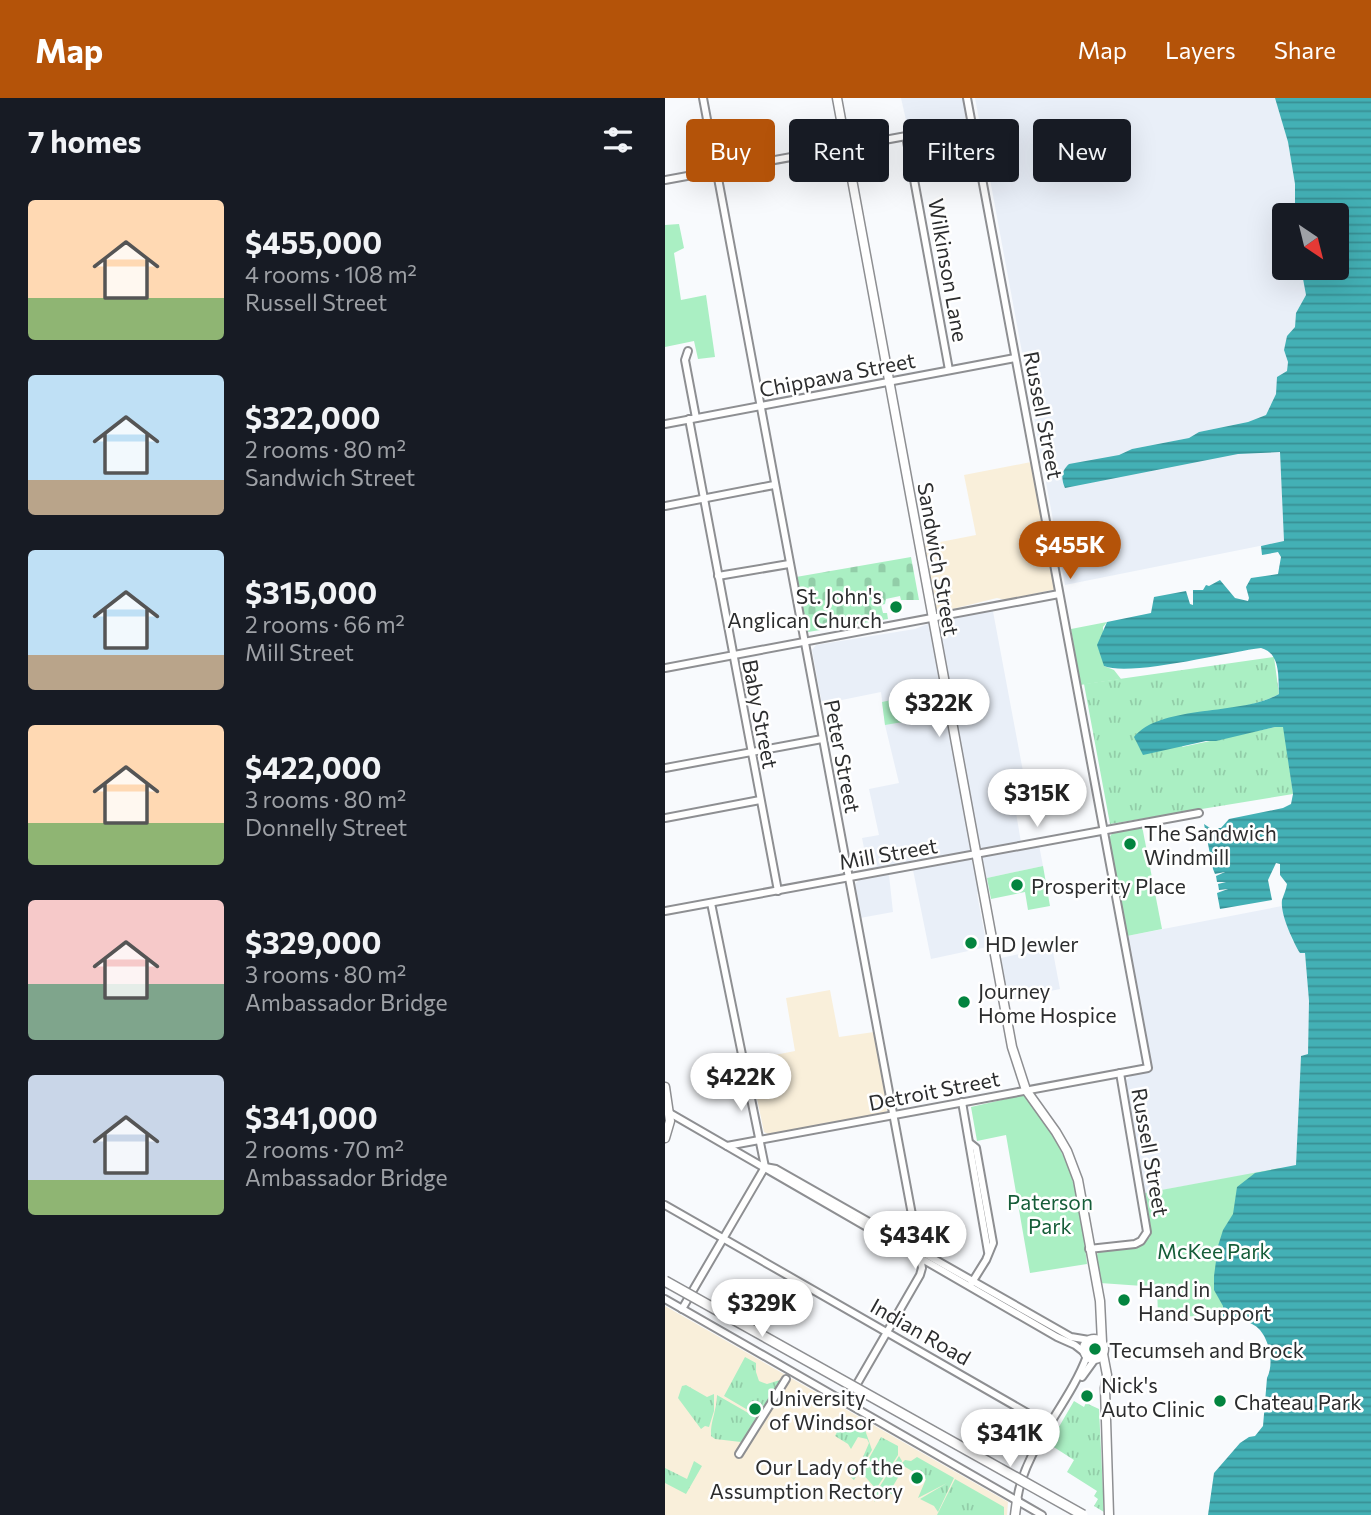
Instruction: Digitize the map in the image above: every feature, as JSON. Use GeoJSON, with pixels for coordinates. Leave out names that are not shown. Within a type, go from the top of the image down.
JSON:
{"type":"FeatureCollection","features":[{"type":"Feature","properties":{"kind":"highway"},"geometry":{"type":"LineString","coordinates":[[665,1281],[1083,1515]]}},
{"type":"Feature","properties":{"kind":"main road","name":"Sandwich Street"},"geometry":{"type":"LineString","coordinates":[[837,98],[841,119]]}},
{"type":"Feature","properties":{"kind":"main road","name":"Sandwich Street"},"geometry":{"type":"LineString","coordinates":[[852,182],[1012,1047],[1026,1090],[1056,1132],[1074,1166],[1084,1208],[1105,1348],[1092,1355],[1101,1368],[1105,1381],[1109,1515]]}},
{"type":"Feature","properties":{"kind":"main road"},"geometry":{"type":"LineString","coordinates":[[665,1087],[668,1112],[665,1138]]}},
{"type":"Feature","properties":{"kind":"main road"},"geometry":{"type":"LineString","coordinates":[[1092,1355],[1084,1345],[1096,1326],[1100,1301]]}},
{"type":"Feature","properties":{"kind":"main road"},"geometry":{"type":"LineString","coordinates":[[1089,1340],[1096,1338],[1102,1342]]}},
{"type":"Feature","properties":{"kind":"main road"},"geometry":{"type":"LineString","coordinates":[[1015,1515],[1017,1500]]}},
{"type":"Feature","properties":{"kind":"street","name":"Peter Street"},"geometry":{"type":"LineString","coordinates":[[703,98],[707,119]]}},
{"type":"Feature","properties":{"kind":"street","name":"Russell Street"},"geometry":{"type":"LineString","coordinates":[[967,98],[971,119]]}},
{"type":"Feature","properties":{"kind":"street"},"geometry":{"type":"LineString","coordinates":[[665,180],[686,176]]}},
{"type":"Feature","properties":{"kind":"street","name":"Peter Street"},"geometry":{"type":"LineString","coordinates":[[719,182],[922,1268],[846,1403]]}},
{"type":"Feature","properties":{"kind":"street","name":"Wilkinson Lane"},"geometry":{"type":"LineString","coordinates":[[914,182],[949,370]]}},
{"type":"Feature","properties":{"kind":"street","name":"Russell Street"},"geometry":{"type":"LineString","coordinates":[[983,182],[1148,1068]]}},
{"type":"Feature","properties":{"kind":"street","name":"Baby Street"},"geometry":{"type":"LineString","coordinates":[[688,351],[685,360],[703,498],[778,891]]}},
{"type":"Feature","properties":{"kind":"street","name":"Chippawa Street"},"geometry":{"type":"LineString","coordinates":[[665,424],[1015,358]]}},
{"type":"Feature","properties":{"kind":"street"},"geometry":{"type":"LineString","coordinates":[[665,506],[774,485]]}},
{"type":"Feature","properties":{"kind":"street"},"geometry":{"type":"LineString","coordinates":[[718,576],[789,564]]}},
{"type":"Feature","properties":{"kind":"street"},"geometry":{"type":"LineString","coordinates":[[665,668],[1059,594]]}},
{"type":"Feature","properties":{"kind":"street"},"geometry":{"type":"LineString","coordinates":[[665,768],[822,739]]}},
{"type":"Feature","properties":{"kind":"street"},"geometry":{"type":"LineString","coordinates":[[665,818],[760,800]]}},
{"type":"Feature","properties":{"kind":"street","name":"Mill Street"},"geometry":{"type":"LineString","coordinates":[[665,911],[1199,813]]}},
{"type":"Feature","properties":{"kind":"street"},"geometry":{"type":"LineString","coordinates":[[682,1309],[765,1167],[711,903]]}},
{"type":"Feature","properties":{"kind":"street","name":"Detroit Street"},"geometry":{"type":"LineString","coordinates":[[727,1146],[1148,1068]]}},
{"type":"Feature","properties":{"kind":"street","name":"Russell Street"},"geometry":{"type":"LineString","coordinates":[[1089,1249],[1135,1244],[1145,1237],[1147,1226],[1120,1073]]}},
{"type":"Feature","properties":{"kind":"street"},"geometry":{"type":"LineString","coordinates":[[962,1102],[971,1144],[976,1149],[993,1243],[971,1284]]}},
{"type":"Feature","properties":{"kind":"street"},"geometry":{"type":"LineString","coordinates":[[668,1112],[920,1258],[1071,1337],[1089,1340]]}},
{"type":"Feature","properties":{"kind":"street"},"geometry":{"type":"LineString","coordinates":[[765,1167],[776,1169],[918,1250],[1057,1337],[1092,1355],[1023,1475],[1017,1500]]}},
{"type":"Feature","properties":{"kind":"street","name":"Indian Road"},"geometry":{"type":"LineString","coordinates":[[665,1205],[1050,1426]]}},
{"type":"Feature","properties":{"kind":"street"},"geometry":{"type":"LineString","coordinates":[[665,1299],[1042,1515]]}},
{"type":"Feature","properties":{"kind":"street"},"geometry":{"type":"LineString","coordinates":[[739,1454],[786,1379]]}},
{"type":"Feature","properties":{"kind":"shaded area"},"geometry":{"type":"Polygon","coordinates":[[[901,98],[963,98],[964,119],[906,119],[901,98]]]}},
{"type":"Feature","properties":{"kind":"shaded area"},"geometry":{"type":"Polygon","coordinates":[[[975,98],[1275,98],[1288,142],[1296,203],[1272,203],[1272,280],[1303,280],[1306,295],[1296,313],[1295,327],[1287,336],[1284,350],[1288,362],[1287,371],[1278,378],[1276,394],[1266,415],[1248,422],[1199,432],[1189,438],[1132,449],[1119,455],[1280,451],[1284,541],[1065,585],[991,182],[1019,182],[1019,119],[979,119],[975,98]]]}},
{"type":"Feature","properties":{"kind":"shaded area"},"geometry":{"type":"Polygon","coordinates":[[[1031,462],[1056,589],[938,610],[925,545],[976,535],[964,475],[1031,462]]]}},
{"type":"Feature","properties":{"kind":"shaded area"},"geometry":{"type":"Polygon","coordinates":[[[992,606],[1025,782],[1011,784],[1022,848],[1039,845],[1043,866],[987,878],[989,891],[977,894],[987,947],[931,959],[913,870],[889,875],[893,912],[860,918],[855,884],[859,880],[870,878],[862,838],[879,835],[869,789],[899,783],[885,725],[881,692],[822,704],[812,650],[816,645],[915,629],[943,618],[992,606]]]}},
{"type":"Feature","properties":{"kind":"shaded area"},"geometry":{"type":"Polygon","coordinates":[[[1282,906],[1292,940],[1305,953],[1309,1001],[1308,1054],[1301,1056],[1296,1166],[1145,1193],[1125,1081],[1133,1074],[1153,1070],[1127,936],[1282,906]]]}},
{"type":"Feature","properties":{"kind":"shaded area"},"geometry":{"type":"Polygon","coordinates":[[[1052,947],[1060,989],[1008,1000],[1001,958],[1052,947]]]}},
{"type":"Feature","properties":{"kind":"shaded area"},"geometry":{"type":"Polygon","coordinates":[[[830,990],[839,1037],[874,1032],[889,1109],[884,1113],[770,1135],[764,1132],[749,1060],[795,1051],[786,998],[830,990]]]}},
{"type":"Feature","properties":{"kind":"shaded area","name":"University of Windsor"},"geometry":{"type":"Polygon","coordinates":[[[665,1306],[1008,1502],[1007,1515],[665,1515],[665,1306]]]}},
{"type":"Feature","properties":{"kind":"green space"},"geometry":{"type":"Polygon","coordinates":[[[679,224],[684,248],[674,253],[681,300],[706,295],[715,357],[698,359],[694,341],[665,347],[665,225],[679,224]]]}},
{"type":"Feature","properties":{"kind":"green space"},"geometry":{"type":"Polygon","coordinates":[[[911,557],[919,600],[901,600],[900,596],[886,599],[885,604],[881,605],[888,619],[808,632],[796,577],[911,557]]]}},
{"type":"Feature","properties":{"kind":"green space"},"geometry":{"type":"Polygon","coordinates":[[[1107,622],[1103,627],[1104,666],[1114,670],[1121,679],[1080,685],[1071,629],[1107,622]]]}},
{"type":"Feature","properties":{"kind":"green space"},"geometry":{"type":"Polygon","coordinates":[[[1274,657],[1279,694],[1250,705],[1200,712],[1182,747],[1284,727],[1293,794],[1110,824],[1084,684],[1274,657]]]}},
{"type":"Feature","properties":{"kind":"green space"},"geometry":{"type":"Polygon","coordinates":[[[916,686],[917,689],[923,687],[924,690],[939,687],[944,715],[885,725],[882,702],[896,699],[895,690],[916,686]]]}},
{"type":"Feature","properties":{"kind":"green space"},"geometry":{"type":"Polygon","coordinates":[[[1142,826],[1162,929],[1127,936],[1109,838],[1113,832],[1142,826]]]}},
{"type":"Feature","properties":{"kind":"green space","name":"Prosperity Place"},"geometry":{"type":"Polygon","coordinates":[[[1043,866],[1050,906],[1028,910],[1025,892],[991,899],[987,878],[1043,866]]]}},
{"type":"Feature","properties":{"kind":"green space","name":"Paterson Park"},"geometry":{"type":"Polygon","coordinates":[[[1023,1095],[1051,1133],[1068,1168],[1079,1205],[1087,1264],[1030,1273],[1006,1135],[977,1141],[971,1107],[1023,1095]]]}},
{"type":"Feature","properties":{"kind":"green space","name":"McKee Park"},"geometry":{"type":"Polygon","coordinates":[[[1280,1168],[1263,1317],[1158,1316],[1157,1287],[1100,1283],[1096,1258],[1098,1252],[1137,1246],[1150,1237],[1145,1193],[1280,1168]]]}},
{"type":"Feature","properties":{"kind":"green space"},"geometry":{"type":"Polygon","coordinates":[[[745,1357],[756,1363],[759,1381],[767,1384],[780,1380],[767,1406],[764,1405],[758,1416],[724,1396],[745,1357]]]}},
{"type":"Feature","properties":{"kind":"green space"},"geometry":{"type":"Polygon","coordinates":[[[686,1385],[707,1397],[714,1394],[714,1411],[709,1427],[701,1429],[678,1398],[682,1386],[686,1385]]]}},
{"type":"Feature","properties":{"kind":"green space"},"geometry":{"type":"Polygon","coordinates":[[[717,1395],[757,1418],[741,1442],[715,1439],[711,1436],[717,1395]]]}},
{"type":"Feature","properties":{"kind":"green space"},"geometry":{"type":"Polygon","coordinates":[[[1074,1401],[1084,1407],[1086,1403],[1099,1409],[1104,1512],[1094,1506],[1098,1499],[1094,1496],[1097,1491],[1067,1472],[1074,1460],[1049,1444],[1074,1401]]]}},
{"type":"Feature","properties":{"kind":"green space"},"geometry":{"type":"Polygon","coordinates":[[[844,1418],[864,1427],[872,1450],[854,1480],[846,1473],[860,1464],[869,1443],[867,1439],[858,1437],[851,1449],[835,1436],[844,1418]]]}},
{"type":"Feature","properties":{"kind":"green space"},"geometry":{"type":"Polygon","coordinates":[[[881,1437],[898,1446],[898,1455],[876,1489],[861,1472],[866,1463],[872,1470],[878,1466],[876,1462],[868,1460],[881,1437]]]}},
{"type":"Feature","properties":{"kind":"green space"},"geometry":{"type":"Polygon","coordinates":[[[899,1456],[901,1464],[917,1457],[954,1478],[938,1512],[934,1506],[920,1499],[947,1483],[918,1498],[926,1479],[900,1464],[903,1469],[893,1486],[900,1495],[898,1498],[883,1489],[874,1502],[875,1494],[899,1456]]]}},
{"type":"Feature","properties":{"kind":"green space"},"geometry":{"type":"Polygon","coordinates":[[[694,1461],[702,1466],[686,1494],[665,1483],[665,1468],[687,1479],[694,1461]]]}},
{"type":"Feature","properties":{"kind":"green space"},"geometry":{"type":"Polygon","coordinates":[[[955,1479],[1004,1507],[1004,1515],[937,1515],[955,1479]]]}},
{"type":"Feature","properties":{"kind":"water"},"geometry":{"type":"Polygon","coordinates":[[[1275,98],[1371,98],[1371,1515],[1208,1515],[1214,1473],[1240,1443],[1255,1436],[1263,1426],[1270,1366],[1268,1347],[1260,1330],[1248,1322],[1223,1316],[1223,1306],[1214,1290],[1218,1246],[1223,1230],[1233,1214],[1237,1187],[1255,1173],[1296,1165],[1301,1056],[1308,1054],[1309,1001],[1305,953],[1300,953],[1297,948],[1283,912],[1282,900],[1287,884],[1280,875],[1280,864],[1276,863],[1268,880],[1272,900],[1220,909],[1217,893],[1228,889],[1219,890],[1218,884],[1226,882],[1217,882],[1216,876],[1225,872],[1215,874],[1204,824],[1210,828],[1221,828],[1229,819],[1283,808],[1291,804],[1293,794],[1283,727],[1143,755],[1134,737],[1146,727],[1163,719],[1263,701],[1279,694],[1275,661],[1272,655],[1261,648],[1156,666],[1117,669],[1104,666],[1097,645],[1107,622],[1151,613],[1154,597],[1186,591],[1190,604],[1193,605],[1193,590],[1203,590],[1206,585],[1220,580],[1235,598],[1248,601],[1246,587],[1251,578],[1278,574],[1281,557],[1278,552],[1262,555],[1261,546],[1284,541],[1280,452],[1238,454],[1065,488],[1062,478],[1064,469],[1069,464],[1189,438],[1199,432],[1248,422],[1266,415],[1276,394],[1277,377],[1287,371],[1288,362],[1284,350],[1287,336],[1295,327],[1296,313],[1306,295],[1303,280],[1349,280],[1349,203],[1295,203],[1295,184],[1288,142],[1275,98]]]}},
{"type":"Feature","properties":{"kind":"place","name":"St. John's Anglican Church"},"geometry":{"type":"Point","coordinates":[896,607]}},
{"type":"Feature","properties":{"kind":"place","name":"The Sandwich Windmill"},"geometry":{"type":"Point","coordinates":[1130,844]}},
{"type":"Feature","properties":{"kind":"place","name":"Prosperity Place"},"geometry":{"type":"Point","coordinates":[1017,885]}},
{"type":"Feature","properties":{"kind":"place","name":"HD Jewler"},"geometry":{"type":"Point","coordinates":[971,943]}},
{"type":"Feature","properties":{"kind":"place","name":"Journey Home Hospice"},"geometry":{"type":"Point","coordinates":[964,1002]}},
{"type":"Feature","properties":{"kind":"place","name":"Hand in Hand Support"},"geometry":{"type":"Point","coordinates":[1124,1300]}},
{"type":"Feature","properties":{"kind":"place","name":"Tecumseh and Brock"},"geometry":{"type":"Point","coordinates":[1095,1349]}},
{"type":"Feature","properties":{"kind":"place","name":"Nick's Auto Clinic"},"geometry":{"type":"Point","coordinates":[1087,1396]}},
{"type":"Feature","properties":{"kind":"place","name":"Chateau Park"},"geometry":{"type":"Point","coordinates":[1220,1401]}},
{"type":"Feature","properties":{"kind":"place","name":"University of Windsor"},"geometry":{"type":"Point","coordinates":[755,1409]}},
{"type":"Feature","properties":{"kind":"place","name":"Our Lady of the Assumption Rectory"},"geometry":{"type":"Point","coordinates":[917,1478]}}]}
